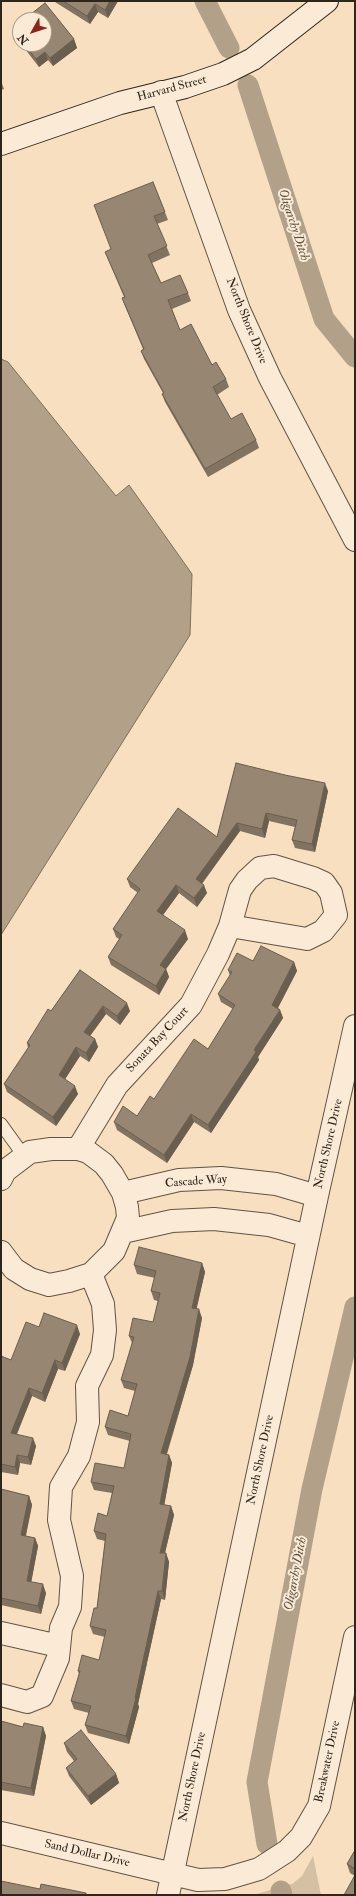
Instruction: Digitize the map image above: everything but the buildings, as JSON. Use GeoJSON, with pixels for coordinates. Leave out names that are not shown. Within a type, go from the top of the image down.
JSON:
{"type":"FeatureCollection","features":[{"type":"Feature","properties":{"kind":"street","name":"Harvard Street"},"geometry":{"type":"LineString","coordinates":[[1,144],[120,103],[161,92],[185,88],[223,74],[253,59],[327,1]]}},
{"type":"Feature","properties":{"kind":"street","name":"North Shore Drive"},"geometry":{"type":"LineString","coordinates":[[161,92],[240,310],[270,378],[355,540]]}},
{"type":"Feature","properties":{"kind":"street","name":"Sonata Bay Court"},"geometry":{"type":"LineString","coordinates":[[78,1149],[117,1084],[191,1006],[218,954],[230,926],[240,890],[247,880],[260,868],[274,866],[324,883],[331,893],[336,915],[323,931],[307,939],[230,926]]}},
{"type":"Feature","properties":{"kind":"street","name":"North Shore Drive"},"geometry":{"type":"LineString","coordinates":[[168,1895],[308,1236],[355,1026]]}},
{"type":"Feature","properties":{"kind":"street"},"geometry":{"type":"LineString","coordinates":[[1,1179],[5,1171],[30,1152],[51,1148],[78,1149],[88,1152],[104,1164],[112,1174],[123,1193],[127,1206],[128,1218],[114,1251],[90,1274],[49,1286],[30,1279],[14,1268],[1,1252]]}},
{"type":"Feature","properties":{"kind":"street","name":"Cascade Way"},"geometry":{"type":"LineString","coordinates":[[123,1193],[179,1180],[221,1178],[276,1184],[317,1196]]}},
{"type":"Feature","properties":{"kind":"street"},"geometry":{"type":"LineString","coordinates":[[123,1232],[172,1221],[214,1219],[269,1225],[308,1236]]}},
{"type":"Feature","properties":{"kind":"street"},"geometry":{"type":"LineString","coordinates":[[1,1695],[27,1702],[42,1696],[58,1658],[61,1628],[70,1607],[72,1576],[63,1545],[59,1520],[61,1486],[79,1456],[88,1422],[87,1386],[102,1355],[105,1330],[102,1304],[90,1274]]}},
{"type":"Feature","properties":{"kind":"street"},"geometry":{"type":"LineString","coordinates":[[1,1633],[58,1646]]}},
{"type":"Feature","properties":{"kind":"street","name":"Breakwater Drive"},"geometry":{"type":"LineString","coordinates":[[173,1874],[198,1880],[225,1879],[259,1869],[287,1851],[301,1837],[319,1806],[355,1637]]}},
{"type":"Feature","properties":{"kind":"street","name":"Sand Dollar Drive"},"geometry":{"type":"LineString","coordinates":[[1,1833],[173,1874]]}},
{"type":"Feature","properties":{"kind":"lane"},"geometry":{"type":"LineString","coordinates":[[1,1124],[24,1156]]}},
{"type":"Feature","properties":{"kind":"shaded area"},"geometry":{"type":"Polygon","coordinates":[[[1,359],[8,362],[116,496],[129,485],[192,574],[190,635],[1,935],[1,359]]]}},
{"type":"Feature","properties":{"kind":"shaded area"},"geometry":{"type":"Polygon","coordinates":[[[313,1856],[321,1895],[253,1895],[292,1884],[302,1876],[313,1856]]]}},
{"type":"Feature","properties":{"kind":"waterway","name":"Oligarchy Ditch"},"geometry":{"type":"LineString","coordinates":[[205,1],[229,48]]}},
{"type":"Feature","properties":{"kind":"waterway","name":"Oligarchy Ditch"},"geometry":{"type":"LineString","coordinates":[[248,85],[324,319],[355,357]]}},
{"type":"Feature","properties":{"kind":"waterway","name":"Oligarchy Ditch"},"geometry":{"type":"LineString","coordinates":[[267,1844],[257,1782],[312,1489],[355,1307]]}},
{"type":"Feature","properties":{"kind":"waterway","name":"Oligarchy Ditch"},"geometry":{"type":"LineString","coordinates":[[281,1891],[282,1895]]}}]}
